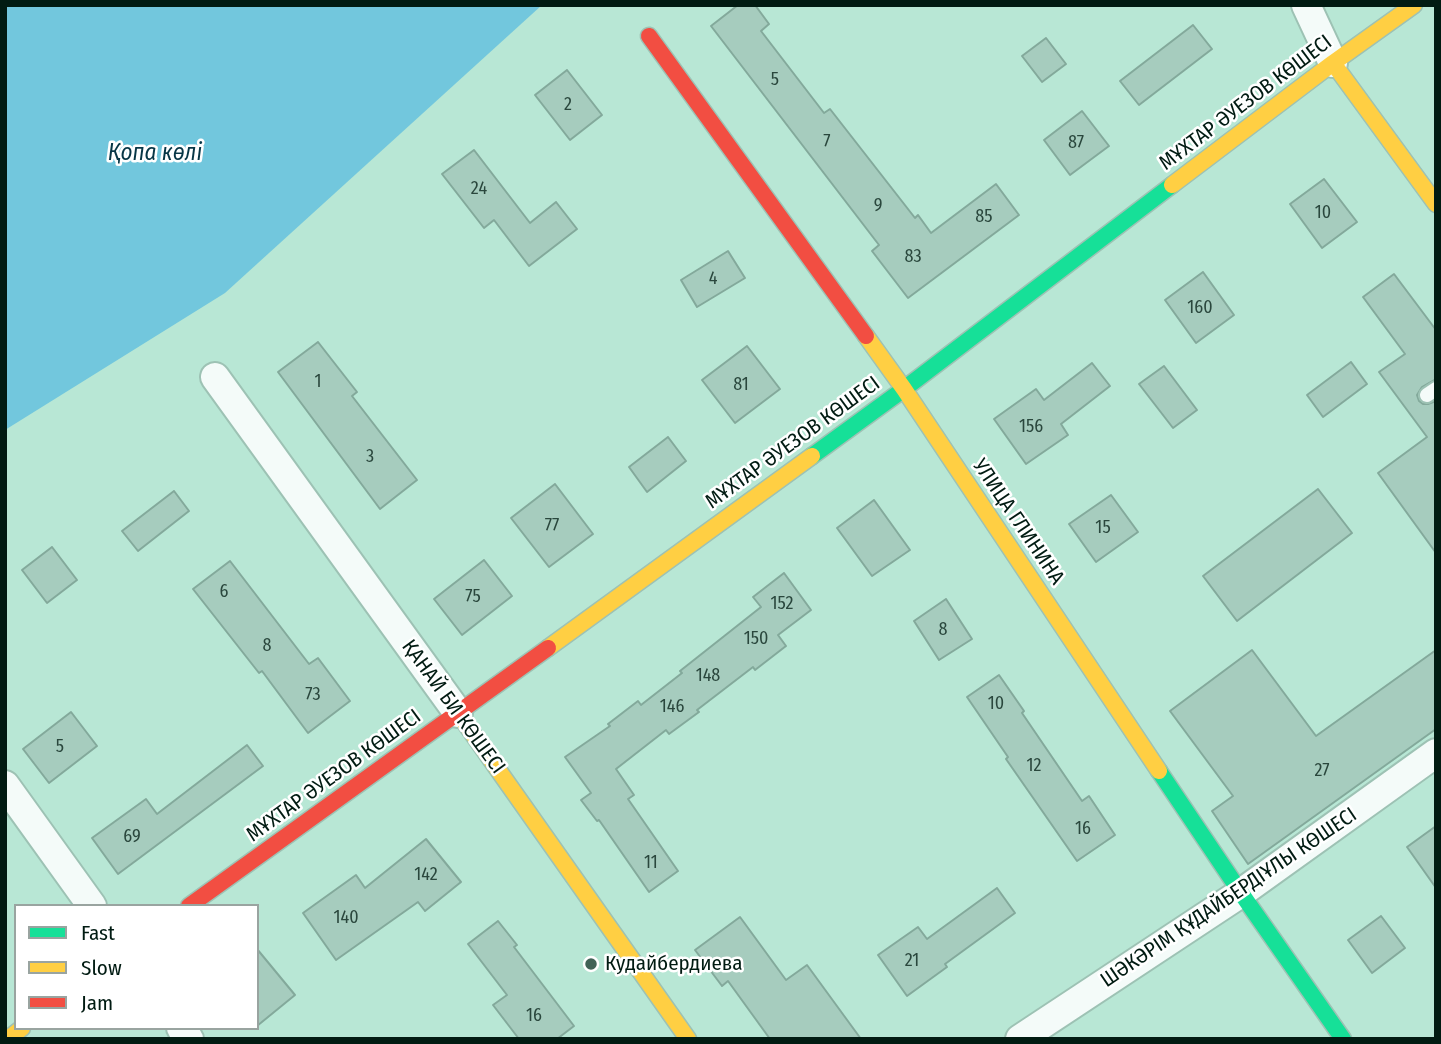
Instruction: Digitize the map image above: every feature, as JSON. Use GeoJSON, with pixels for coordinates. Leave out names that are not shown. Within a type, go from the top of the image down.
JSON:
{"type":"FeatureCollection","features":[{"type":"Feature","properties":{"kind":"main road","name":"МҰХТАР ӘУЕЗОВ КӨШЕСІ"},"geometry":{"type":"LineString","coordinates":[[192,904],[904,389],[1414,5]]}},
{"type":"Feature","properties":{"kind":"main road","name":"УЛИЦА ГЛИНИНА"},"geometry":{"type":"LineString","coordinates":[[649,36],[904,389],[1241,893],[1343,1039]]}},
{"type":"Feature","properties":{"kind":"main road"},"geometry":{"type":"LineString","coordinates":[[1334,63],[1436,204]]}},
{"type":"Feature","properties":{"kind":"main road","name":"ҚАНАЙ БИ КӨШЕСІ"},"geometry":{"type":"LineString","coordinates":[[458,713],[688,1039]]}},
{"type":"Feature","properties":{"kind":"street"},"geometry":{"type":"LineString","coordinates":[[1306,5],[1334,63]]}},
{"type":"Feature","properties":{"kind":"street","name":"ҚАНАЙ БИ КӨШЕСІ"},"geometry":{"type":"LineString","coordinates":[[215,377],[458,713]]}},
{"type":"Feature","properties":{"kind":"street","name":"ШӘКӘРІМ ҚҰДАЙБЕРДІҰЛЫ КӨШЕСІ"},"geometry":{"type":"LineString","coordinates":[[1020,1039],[1241,893],[1436,753]]}},
{"type":"Feature","properties":{"kind":"street"},"geometry":{"type":"LineString","coordinates":[[5,785],[91,904]]}},
{"type":"Feature","properties":{"kind":"water","name":"Қопа көлі"},"geometry":{"type":"Polygon","coordinates":[[[5,5],[542,5],[225,293],[5,430],[5,5]]]}},
{"type":"Feature","properties":{"kind":"building"},"geometry":{"type":"Polygon","coordinates":[[[738,5],[755,5],[769,24],[761,31],[824,113],[830,109],[915,218],[918,215],[931,233],[996,184],[1019,215],[908,298],[872,251],[879,245],[711,26],[738,5]]]}},
{"type":"Feature","properties":{"kind":"building"},"geometry":{"type":"Polygon","coordinates":[[[1193,25],[1212,49],[1139,105],[1120,81],[1193,25]]]}},
{"type":"Feature","properties":{"kind":"building"},"geometry":{"type":"Polygon","coordinates":[[[1046,38],[1066,64],[1042,82],[1022,56],[1046,38]]]}},
{"type":"Feature","properties":{"kind":"building"},"geometry":{"type":"Polygon","coordinates":[[[567,70],[602,115],[570,140],[535,95],[567,70]]]}},
{"type":"Feature","properties":{"kind":"building"},"geometry":{"type":"Polygon","coordinates":[[[1082,111],[1109,146],[1070,175],[1044,140],[1082,111]]]}},
{"type":"Feature","properties":{"kind":"building"},"geometry":{"type":"Polygon","coordinates":[[[474,150],[530,223],[556,202],[577,229],[529,266],[494,220],[484,228],[442,174],[474,150]]]}},
{"type":"Feature","properties":{"kind":"building"},"geometry":{"type":"Polygon","coordinates":[[[1324,179],[1357,222],[1322,248],[1290,204],[1324,179]]]}},
{"type":"Feature","properties":{"kind":"building"},"geometry":{"type":"Polygon","coordinates":[[[728,251],[745,278],[697,307],[681,280],[728,251]]]}},
{"type":"Feature","properties":{"kind":"building"},"geometry":{"type":"Polygon","coordinates":[[[1203,272],[1234,315],[1196,343],[1165,300],[1203,272]]]}},
{"type":"Feature","properties":{"kind":"building"},"geometry":{"type":"Polygon","coordinates":[[[1394,274],[1436,330],[1436,379],[1422,387],[1417,395],[1423,404],[1436,401],[1436,553],[1378,473],[1427,437],[1379,372],[1405,354],[1363,297],[1394,274]]]}},
{"type":"Feature","properties":{"kind":"building"},"geometry":{"type":"Polygon","coordinates":[[[318,342],[357,392],[352,396],[417,480],[380,509],[278,372],[318,342]]]}},
{"type":"Feature","properties":{"kind":"building"},"geometry":{"type":"Polygon","coordinates":[[[747,346],[780,389],[735,423],[702,380],[747,346]]]}},
{"type":"Feature","properties":{"kind":"building"},"geometry":{"type":"Polygon","coordinates":[[[1351,362],[1367,384],[1323,417],[1307,395],[1351,362]]]}},
{"type":"Feature","properties":{"kind":"building"},"geometry":{"type":"Polygon","coordinates":[[[1092,363],[1110,386],[1061,424],[1068,435],[1026,464],[994,419],[1036,389],[1044,400],[1092,363]]]}},
{"type":"Feature","properties":{"kind":"building"},"geometry":{"type":"Polygon","coordinates":[[[1164,366],[1197,410],[1173,428],[1139,384],[1164,366]]]}},
{"type":"Feature","properties":{"kind":"building"},"geometry":{"type":"Polygon","coordinates":[[[668,437],[686,461],[647,492],[629,467],[668,437]]]}},
{"type":"Feature","properties":{"kind":"building"},"geometry":{"type":"Polygon","coordinates":[[[555,484],[593,534],[549,567],[511,518],[555,484]]]}},
{"type":"Feature","properties":{"kind":"building"},"geometry":{"type":"Polygon","coordinates":[[[1318,489],[1352,533],[1237,621],[1203,576],[1318,489]]]}},
{"type":"Feature","properties":{"kind":"building"},"geometry":{"type":"Polygon","coordinates":[[[174,491],[189,511],[138,551],[122,531],[174,491]]]}},
{"type":"Feature","properties":{"kind":"building"},"geometry":{"type":"Polygon","coordinates":[[[1111,495],[1138,532],[1096,562],[1069,524],[1111,495]]]}},
{"type":"Feature","properties":{"kind":"building"},"geometry":{"type":"Polygon","coordinates":[[[874,500],[910,550],[872,576],[837,528],[874,500]]]}},
{"type":"Feature","properties":{"kind":"building"},"geometry":{"type":"Polygon","coordinates":[[[52,547],[77,580],[47,603],[22,570],[52,547]]]}},
{"type":"Feature","properties":{"kind":"building"},"geometry":{"type":"Polygon","coordinates":[[[484,560],[512,596],[462,635],[434,599],[484,560]]]}},
{"type":"Feature","properties":{"kind":"building"},"geometry":{"type":"Polygon","coordinates":[[[230,561],[309,664],[318,658],[350,701],[308,733],[262,671],[259,673],[193,589],[230,561]]]}},
{"type":"Feature","properties":{"kind":"building"},"geometry":{"type":"Polygon","coordinates":[[[784,573],[811,610],[778,635],[786,646],[755,670],[753,667],[669,734],[666,730],[616,769],[634,795],[628,799],[678,871],[649,892],[599,820],[597,821],[581,800],[591,793],[565,757],[610,726],[608,724],[638,701],[641,705],[761,607],[753,597],[784,573]]]}},
{"type":"Feature","properties":{"kind":"building"},"geometry":{"type":"Polygon","coordinates":[[[946,599],[972,639],[939,660],[914,621],[946,599]]]}},
{"type":"Feature","properties":{"kind":"building"},"geometry":{"type":"Polygon","coordinates":[[[1252,650],[1316,736],[1436,650],[1436,729],[1248,864],[1212,811],[1233,796],[1170,711],[1252,650]]]}},
{"type":"Feature","properties":{"kind":"building"},"geometry":{"type":"Polygon","coordinates":[[[999,675],[1082,801],[1089,796],[1115,835],[1077,861],[1006,759],[1008,757],[967,697],[999,675]]]}},
{"type":"Feature","properties":{"kind":"building"},"geometry":{"type":"Polygon","coordinates":[[[71,712],[97,746],[49,783],[23,749],[71,712]]]}},
{"type":"Feature","properties":{"kind":"building"},"geometry":{"type":"Polygon","coordinates":[[[247,745],[263,766],[118,874],[92,838],[146,799],[157,814],[247,745]]]}},
{"type":"Feature","properties":{"kind":"building"},"geometry":{"type":"Polygon","coordinates":[[[1436,826],[1436,888],[1407,847],[1436,826]]]}},
{"type":"Feature","properties":{"kind":"building"},"geometry":{"type":"Polygon","coordinates":[[[426,839],[461,882],[425,911],[418,902],[336,960],[303,913],[356,875],[365,888],[426,839]]]}},
{"type":"Feature","properties":{"kind":"building"},"geometry":{"type":"Polygon","coordinates":[[[997,888],[1015,913],[945,964],[947,967],[907,996],[878,955],[918,927],[927,939],[997,888]]]}},
{"type":"Feature","properties":{"kind":"building"},"geometry":{"type":"Polygon","coordinates":[[[1381,916],[1405,948],[1372,973],[1348,940],[1381,916]]]}},
{"type":"Feature","properties":{"kind":"building"},"geometry":{"type":"Polygon","coordinates":[[[740,917],[786,980],[807,965],[861,1039],[770,1039],[728,981],[722,986],[695,950],[740,917]]]}},
{"type":"Feature","properties":{"kind":"building"},"geometry":{"type":"Polygon","coordinates":[[[498,921],[517,945],[514,947],[574,1026],[557,1039],[519,1039],[493,1005],[507,995],[468,944],[498,921]]]}},
{"type":"Feature","properties":{"kind":"building"},"geometry":{"type":"Polygon","coordinates":[[[259,951],[295,995],[259,1024],[259,951]]]}},
{"type":"Feature","properties":{"kind":"traffic: fast"},"geometry":{"type":"LineString","coordinates":[[812,456],[1172,185]]}},
{"type":"Feature","properties":{"kind":"traffic: fast"},"geometry":{"type":"LineString","coordinates":[[1159,771],[1343,1039]]}},
{"type":"Feature","properties":{"kind":"traffic: slow"},"geometry":{"type":"LineString","coordinates":[[1172,185],[1414,5]]}},
{"type":"Feature","properties":{"kind":"traffic: slow"},"geometry":{"type":"LineString","coordinates":[[1333,63],[1436,204]]}},
{"type":"Feature","properties":{"kind":"traffic: slow"},"geometry":{"type":"LineString","coordinates":[[866,336],[1159,771]]}},
{"type":"Feature","properties":{"kind":"traffic: slow"},"geometry":{"type":"LineString","coordinates":[[548,648],[812,456]]}},
{"type":"Feature","properties":{"kind":"traffic: slow"},"geometry":{"type":"LineString","coordinates":[[458,713],[688,1039]]}},
{"type":"Feature","properties":{"kind":"traffic: slow"},"geometry":{"type":"LineString","coordinates":[[8,1039],[19,1030]]}},
{"type":"Feature","properties":{"kind":"traffic: jam"},"geometry":{"type":"LineString","coordinates":[[649,36],[866,336]]}},
{"type":"Feature","properties":{"kind":"traffic: jam"},"geometry":{"type":"LineString","coordinates":[[192,904],[548,648]]}},
{"type":"Feature","properties":{"kind":"place","name":"Кудайбердиева"},"geometry":{"type":"Point","coordinates":[591,964]}}]}
